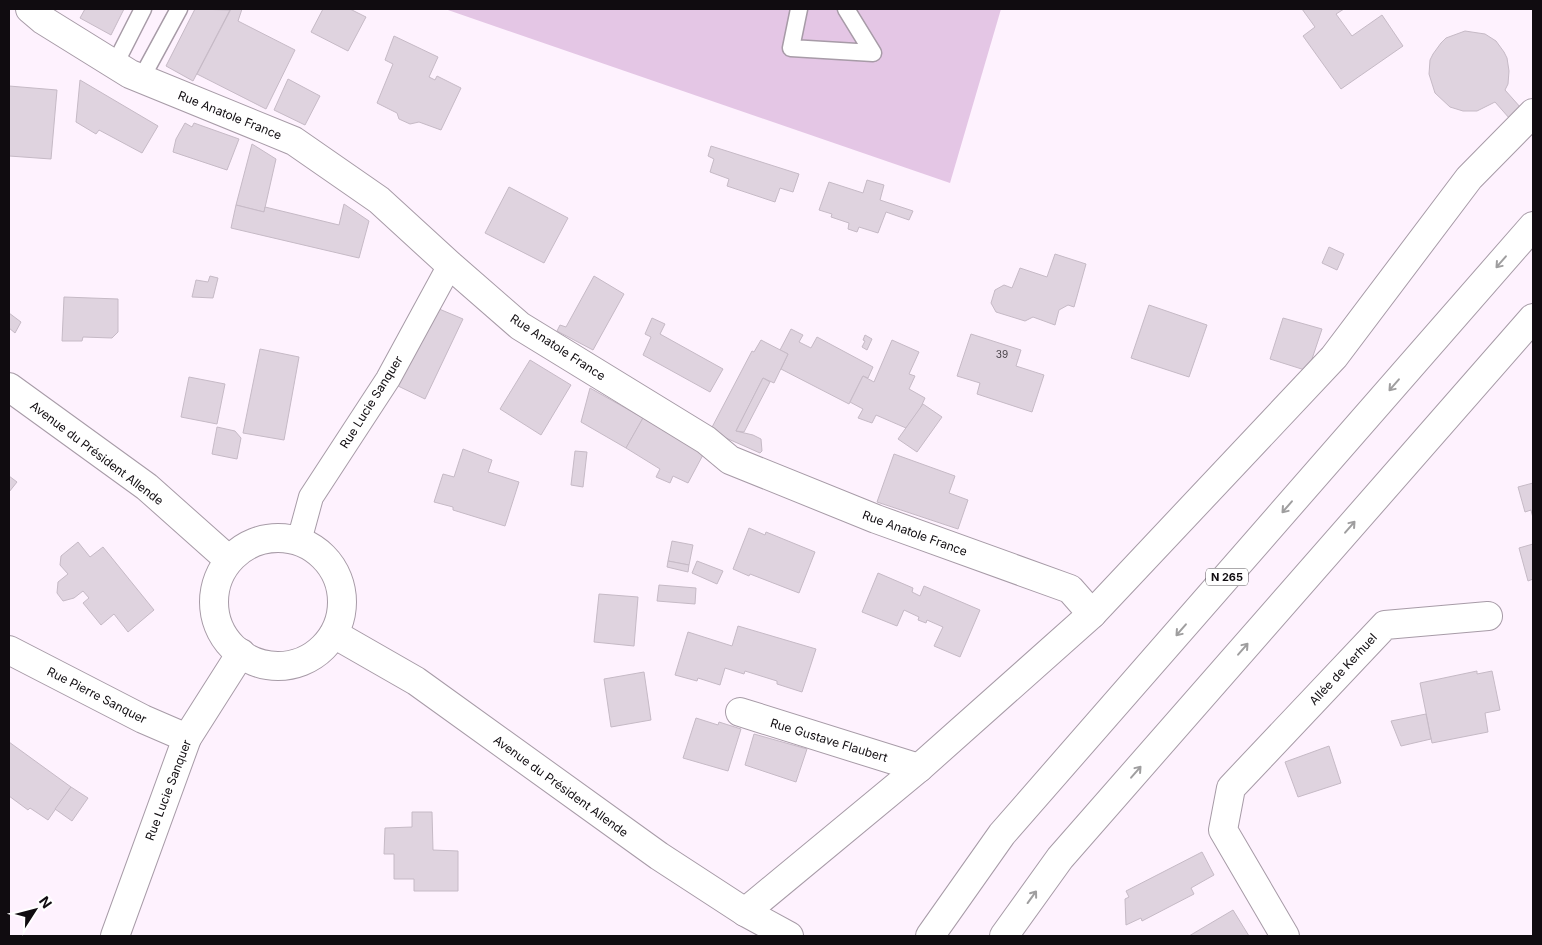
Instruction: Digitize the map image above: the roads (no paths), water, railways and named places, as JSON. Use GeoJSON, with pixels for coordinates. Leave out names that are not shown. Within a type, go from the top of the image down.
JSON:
{"type":"FeatureCollection","features":[{"type":"Feature","properties":{"kind":"main road","name":"Rue Anatole France"},"geometry":{"type":"LineString","coordinates":[[30,9],[43,20],[141,78],[294,141],[380,200],[520,326],[706,440],[730,460],[876,519],[1070,589],[1092,614]]}},
{"type":"Feature","properties":{"kind":"main road"},"geometry":{"type":"LineString","coordinates":[[745,912],[919,768],[1092,614],[1334,357],[1469,178],[1533,113]]}},
{"type":"Feature","properties":{"kind":"main road","name":"N 265"},"geometry":{"type":"LineString","coordinates":[[930,936],[1002,834],[1533,226]]}},
{"type":"Feature","properties":{"kind":"main road"},"geometry":{"type":"LineString","coordinates":[[1004,936],[1060,858],[1533,318]]}},
{"type":"Feature","properties":{"kind":"main road","name":"Avenue du Président Allende"},"geometry":{"type":"LineString","coordinates":[[9,387],[148,487],[229,560]]}},
{"type":"Feature","properties":{"kind":"main road"},"geometry":{"type":"LineString","coordinates":[[274,538],[299,541],[318,552],[333,570],[339,584],[342,613],[334,634],[322,650],[305,661],[287,666],[267,666],[248,660],[226,641],[214,614],[216,585],[229,560],[250,544],[274,538]]}},
{"type":"Feature","properties":{"kind":"main road","name":"Allée de Kerhuel"},"geometry":{"type":"LineString","coordinates":[[1285,936],[1223,830],[1231,788],[1385,625],[1488,616]]}},
{"type":"Feature","properties":{"kind":"main road","name":"Avenue du Président Allende"},"geometry":{"type":"LineString","coordinates":[[334,634],[416,682],[659,856],[745,912],[789,936]]}},
{"type":"Feature","properties":{"kind":"main road","name":"Rue Pierre Sanquer"},"geometry":{"type":"LineString","coordinates":[[9,650],[143,719],[187,738]]}},
{"type":"Feature","properties":{"kind":"main road","name":"Rue Lucie Sanquer"},"geometry":{"type":"LineString","coordinates":[[116,936],[187,738],[241,653]]}},
{"type":"Feature","properties":{"kind":"main road","name":"Rue Gustave Flaubert"},"geometry":{"type":"LineString","coordinates":[[740,712],[919,768]]}},
{"type":"Feature","properties":{"kind":"street","name":"Rue Lucie Sanquer"},"geometry":{"type":"LineString","coordinates":[[299,541],[311,497],[388,379],[450,265]]}},
{"type":"Feature","properties":{"kind":"lane"},"geometry":{"type":"LineString","coordinates":[[115,64],[143,9]]}},
{"type":"Feature","properties":{"kind":"lane"},"geometry":{"type":"LineString","coordinates":[[141,78],[179,9]]}},
{"type":"Feature","properties":{"kind":"lane"},"geometry":{"type":"LineString","coordinates":[[799,9],[791,48],[873,53],[846,9]]}}]}
